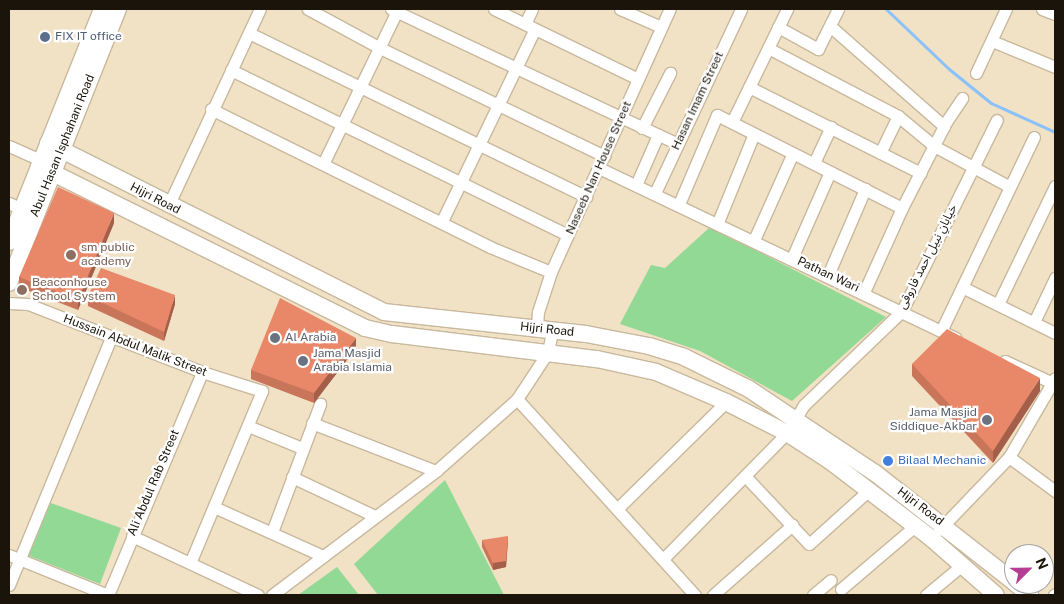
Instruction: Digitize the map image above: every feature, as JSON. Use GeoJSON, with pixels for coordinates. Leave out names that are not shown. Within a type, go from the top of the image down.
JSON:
{"type":"FeatureCollection","features":[{"type":"Feature","properties":{"kind":"main road","name":"Abul Hasan Isphahani Road"},"geometry":{"type":"LineString","coordinates":[[55,147],[102,9]]}},
{"type":"Feature","properties":{"kind":"main road","name":"Abul Hasan Isphahani Road"},"geometry":{"type":"LineString","coordinates":[[9,242],[15,206],[44,166],[55,147],[118,9]]}},
{"type":"Feature","properties":{"kind":"main road","name":"Hijri Road"},"geometry":{"type":"LineString","coordinates":[[55,147],[168,206],[384,312],[544,330],[649,346],[684,357],[749,389],[791,427],[868,490],[931,538],[996,595]]}},
{"type":"Feature","properties":{"kind":"main road","name":"Abul Hasan Isphahani Road"},"geometry":{"type":"LineString","coordinates":[[9,283],[44,166]]}},
{"type":"Feature","properties":{"kind":"main road","name":"Hijri Road"},"geometry":{"type":"LineString","coordinates":[[44,166],[365,328],[392,334],[597,358],[656,372],[791,427],[944,525],[1004,574]]}},
{"type":"Feature","properties":{"kind":"street"},"geometry":{"type":"LineString","coordinates":[[168,206],[211,109],[260,9]]}},
{"type":"Feature","properties":{"kind":"street"},"geometry":{"type":"LineString","coordinates":[[308,9],[380,48],[604,156]]}},
{"type":"Feature","properties":{"kind":"street"},"geometry":{"type":"LineString","coordinates":[[494,9],[638,79]]}},
{"type":"Feature","properties":{"kind":"street"},"geometry":{"type":"LineString","coordinates":[[442,221],[516,69],[530,27],[532,9]]}},
{"type":"Feature","properties":{"kind":"street"},"geometry":{"type":"LineString","coordinates":[[620,9],[661,27]]}},
{"type":"Feature","properties":{"kind":"street","name":"Naseeb Nan House Street"},"geometry":{"type":"LineString","coordinates":[[548,352],[538,312],[551,272],[670,9]]}},
{"type":"Feature","properties":{"kind":"street","name":"Hasan Imam Street"},"geometry":{"type":"LineString","coordinates":[[655,193],[741,9]]}},
{"type":"Feature","properties":{"kind":"street"},"geometry":{"type":"LineString","coordinates":[[732,122],[787,9]]}},
{"type":"Feature","properties":{"kind":"street"},"geometry":{"type":"LineString","coordinates":[[778,27],[818,49],[838,9]]}},
{"type":"Feature","properties":{"kind":"street"},"geometry":{"type":"LineString","coordinates":[[976,73],[1006,9]]}},
{"type":"Feature","properties":{"kind":"street"},"geometry":{"type":"LineString","coordinates":[[1042,9],[1055,14]]}},
{"type":"Feature","properties":{"kind":"street"},"geometry":{"type":"LineString","coordinates":[[323,164],[380,48],[395,10],[516,69],[678,144]]}},
{"type":"Feature","properties":{"kind":"street"},"geometry":{"type":"LineString","coordinates":[[830,26],[944,126]]}},
{"type":"Feature","properties":{"kind":"street"},"geometry":{"type":"LineString","coordinates":[[249,33],[586,197]]}},
{"type":"Feature","properties":{"kind":"street"},"geometry":{"type":"LineString","coordinates":[[992,41],[1055,67]]}},
{"type":"Feature","properties":{"kind":"street"},"geometry":{"type":"LineString","coordinates":[[768,48],[898,116],[934,146],[1010,186]]}},
{"type":"Feature","properties":{"kind":"street"},"geometry":{"type":"LineString","coordinates":[[231,70],[568,235]]}},
{"type":"Feature","properties":{"kind":"street"},"geometry":{"type":"LineString","coordinates":[[642,128],[670,73]]}},
{"type":"Feature","properties":{"kind":"street"},"geometry":{"type":"LineString","coordinates":[[749,87],[921,173]]}},
{"type":"Feature","properties":{"kind":"street"},"geometry":{"type":"LineString","coordinates":[[864,292],[902,208],[944,126],[962,98]]}},
{"type":"Feature","properties":{"kind":"street"},"geometry":{"type":"LineString","coordinates":[[211,109],[442,221],[490,247],[551,272]]}},
{"type":"Feature","properties":{"kind":"street"},"geometry":{"type":"LineString","coordinates":[[679,204],[717,115],[902,208]]}},
{"type":"Feature","properties":{"kind":"street"},"geometry":{"type":"LineString","coordinates":[[880,152],[898,116]]}},
{"type":"Feature","properties":{"kind":"street","name":"خیابانِ نبیل احمد فاروقی"},"geometry":{"type":"LineString","coordinates":[[663,559],[746,477],[791,427],[804,405],[902,311],[997,120]]}},
{"type":"Feature","properties":{"kind":"street"},"geometry":{"type":"LineString","coordinates":[[814,164],[830,127]]}},
{"type":"Feature","properties":{"kind":"street"},"geometry":{"type":"LineString","coordinates":[[718,222],[754,134]]}},
{"type":"Feature","properties":{"kind":"street"},"geometry":{"type":"LineString","coordinates":[[636,185],[658,135]]}},
{"type":"Feature","properties":{"kind":"street"},"geometry":{"type":"LineString","coordinates":[[941,331],[1034,138]]}},
{"type":"Feature","properties":{"kind":"street"},"geometry":{"type":"LineString","coordinates":[[9,146],[44,166]]}},
{"type":"Feature","properties":{"kind":"street"},"geometry":{"type":"LineString","coordinates":[[754,240],[793,153]]}},
{"type":"Feature","properties":{"kind":"street","name":"Pathan Wari"},"geometry":{"type":"LineString","coordinates":[[599,168],[718,222],[967,343]]}},
{"type":"Feature","properties":{"kind":"street"},"geometry":{"type":"LineString","coordinates":[[792,258],[830,172]]}},
{"type":"Feature","properties":{"kind":"street"},"geometry":{"type":"LineString","coordinates":[[998,304],[1055,186]]}},
{"type":"Feature","properties":{"kind":"street"},"geometry":{"type":"LineString","coordinates":[[828,275],[865,189]]}},
{"type":"Feature","properties":{"kind":"street"},"geometry":{"type":"LineString","coordinates":[[1034,322],[1055,278]]}},
{"type":"Feature","properties":{"kind":"street"},"geometry":{"type":"LineString","coordinates":[[962,287],[1055,333]]}},
{"type":"Feature","properties":{"kind":"street","name":"Hussain Abdul Malik Street"},"geometry":{"type":"LineString","coordinates":[[9,303],[28,304],[202,372],[262,391],[248,426]]}},
{"type":"Feature","properties":{"kind":"street"},"geometry":{"type":"LineString","coordinates":[[9,585],[14,557],[111,337]]}},
{"type":"Feature","properties":{"kind":"street"},"geometry":{"type":"LineString","coordinates":[[272,595],[436,471],[517,399],[548,352]]}},
{"type":"Feature","properties":{"kind":"street"},"geometry":{"type":"LineString","coordinates":[[931,538],[1009,457],[1054,382],[992,355]]}},
{"type":"Feature","properties":{"kind":"street","name":"Ali Abdul Rab Street"},"geometry":{"type":"LineString","coordinates":[[108,595],[202,372]]}},
{"type":"Feature","properties":{"kind":"street"},"geometry":{"type":"LineString","coordinates":[[517,399],[695,595]]}},
{"type":"Feature","properties":{"kind":"street"},"geometry":{"type":"LineString","coordinates":[[618,508],[726,402]]}},
{"type":"Feature","properties":{"kind":"street"},"geometry":{"type":"LineString","coordinates":[[272,532],[320,404]]}},
{"type":"Feature","properties":{"kind":"street"},"geometry":{"type":"LineString","coordinates":[[312,423],[436,471]]}},
{"type":"Feature","properties":{"kind":"street"},"geometry":{"type":"LineString","coordinates":[[191,561],[248,426],[302,448]]}},
{"type":"Feature","properties":{"kind":"street"},"geometry":{"type":"LineString","coordinates":[[1009,457],[1055,491]]}},
{"type":"Feature","properties":{"kind":"street"},"geometry":{"type":"LineString","coordinates":[[292,477],[375,516]]}},
{"type":"Feature","properties":{"kind":"street"},"geometry":{"type":"LineString","coordinates":[[746,477],[809,544],[868,490]]}},
{"type":"Feature","properties":{"kind":"street"},"geometry":{"type":"LineString","coordinates":[[214,507],[323,556]]}},
{"type":"Feature","properties":{"kind":"street"},"geometry":{"type":"LineString","coordinates":[[713,595],[792,525]]}},
{"type":"Feature","properties":{"kind":"street"},"geometry":{"type":"LineString","coordinates":[[841,589],[915,526]]}},
{"type":"Feature","properties":{"kind":"street"},"geometry":{"type":"LineString","coordinates":[[132,536],[191,561],[258,595]]}},
{"type":"Feature","properties":{"kind":"street"},"geometry":{"type":"LineString","coordinates":[[14,557],[94,593],[108,595]]}},
{"type":"Feature","properties":{"kind":"street"},"geometry":{"type":"LineString","coordinates":[[926,595],[962,565]]}},
{"type":"Feature","properties":{"kind":"street"},"geometry":{"type":"LineString","coordinates":[[813,595],[831,580]]}},
{"type":"Feature","properties":{"kind":"green space"},"geometry":{"type":"Polygon","coordinates":[[[709,228],[886,317],[792,401],[700,351],[620,324],[651,265],[665,268],[709,228]]]}},
{"type":"Feature","properties":{"kind":"green space"},"geometry":{"type":"Polygon","coordinates":[[[445,480],[504,595],[378,595],[354,564],[445,480]]]}},
{"type":"Feature","properties":{"kind":"green space"},"geometry":{"type":"Polygon","coordinates":[[[48,502],[121,528],[100,584],[22,553],[48,502]]]}},
{"type":"Feature","properties":{"kind":"green space"},"geometry":{"type":"Polygon","coordinates":[[[337,567],[359,595],[298,595],[337,567]]]}},
{"type":"Feature","properties":{"kind":"building"},"geometry":{"type":"Polygon","coordinates":[[[58,187],[114,213],[78,300],[19,277],[58,187]]]}},
{"type":"Feature","properties":{"kind":"building"},"geometry":{"type":"Polygon","coordinates":[[[101,268],[175,295],[164,332],[88,296],[101,268]]]}},
{"type":"Feature","properties":{"kind":"building","name":"Jama Masjid Arabia Islamia"},"geometry":{"type":"Polygon","coordinates":[[[280,298],[356,338],[314,393],[251,370],[280,298]]]}},
{"type":"Feature","properties":{"kind":"building","name":"Jama Masjid Siddique-Akbar"},"geometry":{"type":"Polygon","coordinates":[[[947,329],[1040,378],[993,451],[912,364],[947,329]]]}},
{"type":"Feature","properties":{"kind":"building"},"geometry":{"type":"Polygon","coordinates":[[[508,536],[506,561],[493,563],[482,540],[508,536]]]}},
{"type":"Feature","properties":{"kind":"waterway"},"geometry":{"type":"LineString","coordinates":[[886,9],[949,69],[991,103],[1055,132]]}},
{"type":"Feature","properties":{"kind":"place","name":"FIX IT office"},"geometry":{"type":"Point","coordinates":[45,37]}},
{"type":"Feature","properties":{"kind":"place","name":"sm public academy"},"geometry":{"type":"Point","coordinates":[71,255]}},
{"type":"Feature","properties":{"kind":"place","name":"Beaconhouse School System"},"geometry":{"type":"Point","coordinates":[22,290]}},
{"type":"Feature","properties":{"kind":"place","name":"Al Arabia"},"geometry":{"type":"Point","coordinates":[275,338]}},
{"type":"Feature","properties":{"kind":"place","name":"Jama Masjid Arabia Islamia"},"geometry":{"type":"Point","coordinates":[303,361]}},
{"type":"Feature","properties":{"kind":"place","name":"Jama Masjid Siddique-Akbar"},"geometry":{"type":"Point","coordinates":[987,420]}},
{"type":"Feature","properties":{"kind":"place","name":"Bilaal Mechanic"},"geometry":{"type":"Point","coordinates":[888,461]}}]}
